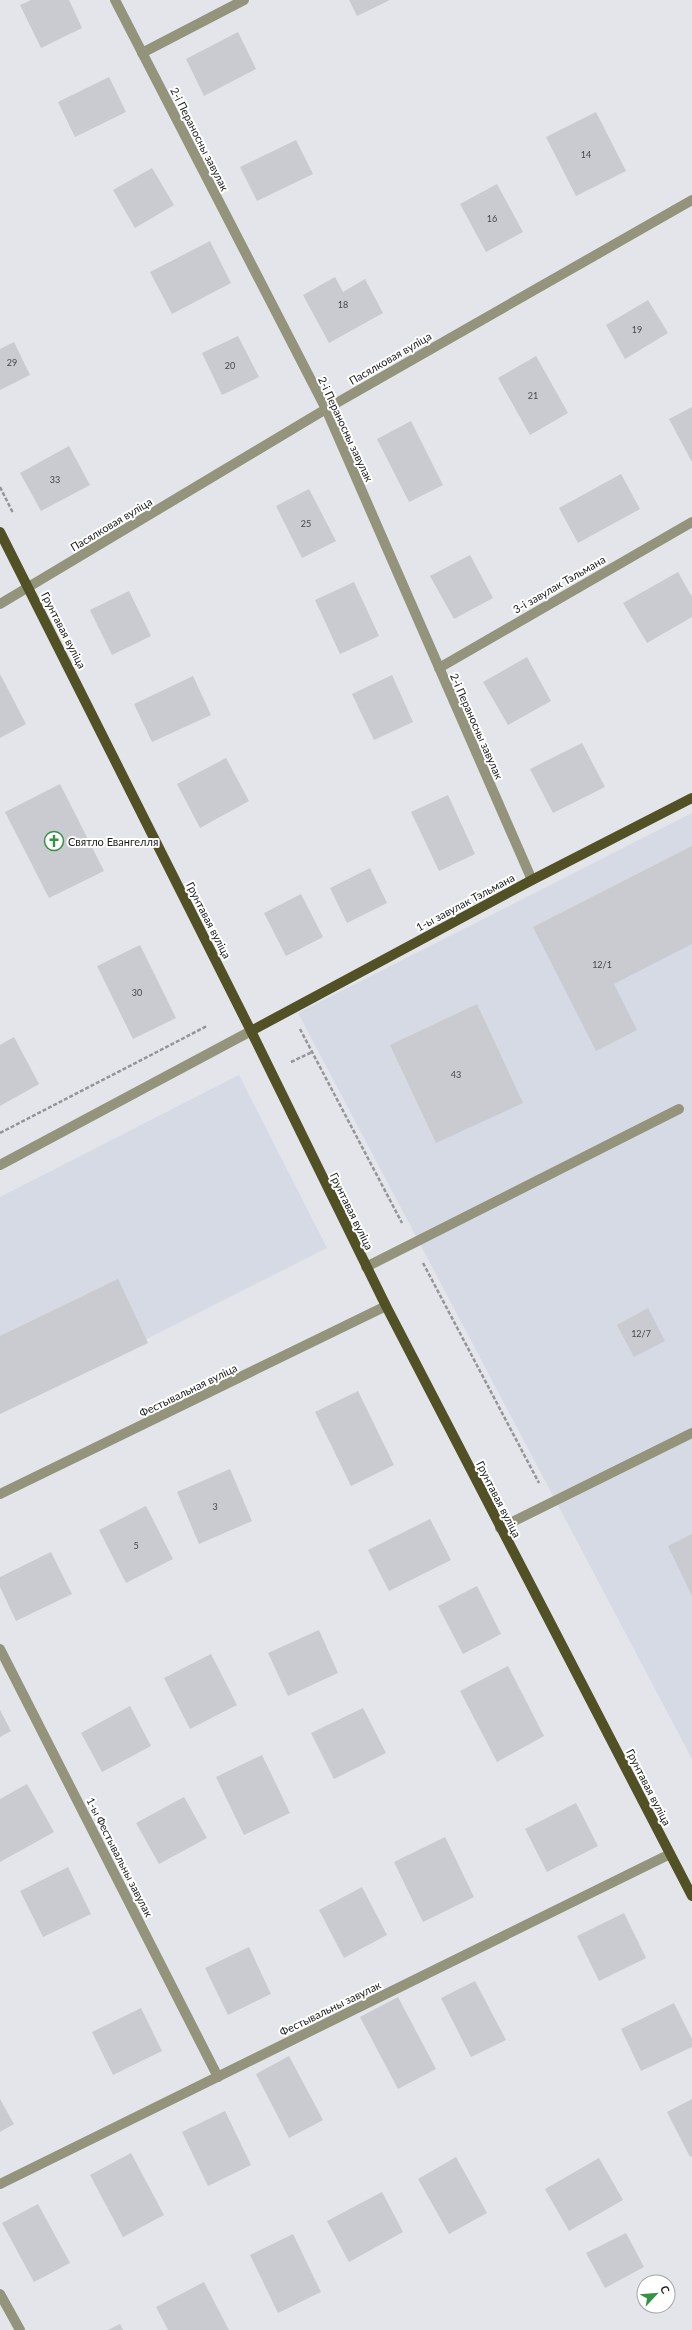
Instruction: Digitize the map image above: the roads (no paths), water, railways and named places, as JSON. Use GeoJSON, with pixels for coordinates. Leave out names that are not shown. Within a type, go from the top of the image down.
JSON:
{"type":"FeatureCollection","features":[{"type":"Feature","properties":{"kind":"main road","name":"Грунтавая вуліца"},"geometry":{"type":"LineString","coordinates":[[0,532],[30,588],[252,1031],[366,1267],[692,1896]]}},
{"type":"Feature","properties":{"kind":"main road","name":"1-ы завулак Тэльмана"},"geometry":{"type":"LineString","coordinates":[[252,1031],[532,880],[692,798]]}},
{"type":"Feature","properties":{"kind":"street","name":"2-і Пераносны завулак"},"geometry":{"type":"LineString","coordinates":[[115,0],[326,409],[532,880]]}},
{"type":"Feature","properties":{"kind":"street"},"geometry":{"type":"LineString","coordinates":[[142,53],[244,0]]}},
{"type":"Feature","properties":{"kind":"street","name":"Пасялковая вуліца"},"geometry":{"type":"LineString","coordinates":[[0,604],[30,588],[326,409],[692,200]]}},
{"type":"Feature","properties":{"kind":"street","name":"3-і завулак Тэльмана"},"geometry":{"type":"LineString","coordinates":[[439,668],[692,522]]}},
{"type":"Feature","properties":{"kind":"street"},"geometry":{"type":"LineString","coordinates":[[0,1165],[252,1031]]}},
{"type":"Feature","properties":{"kind":"street"},"geometry":{"type":"LineString","coordinates":[[366,1267],[679,1109]]}},
{"type":"Feature","properties":{"kind":"street","name":"Фестывальная вуліца"},"geometry":{"type":"LineString","coordinates":[[0,1494],[386,1306]]}},
{"type":"Feature","properties":{"kind":"street"},"geometry":{"type":"LineString","coordinates":[[500,1528],[692,1433]]}},
{"type":"Feature","properties":{"kind":"street","name":"1-ы Фестывальны завулак"},"geometry":{"type":"LineString","coordinates":[[0,1649],[218,2077]]}},
{"type":"Feature","properties":{"kind":"street","name":"Фестывальны завулак"},"geometry":{"type":"LineString","coordinates":[[0,2184],[670,1854]]}},
{"type":"Feature","properties":{"kind":"street"},"geometry":{"type":"LineString","coordinates":[[0,2294],[20,2330]]}},
{"type":"Feature","properties":{"kind":"place","name":"Святло Евангелля"},"geometry":{"type":"Point","coordinates":[54,841]}}]}
